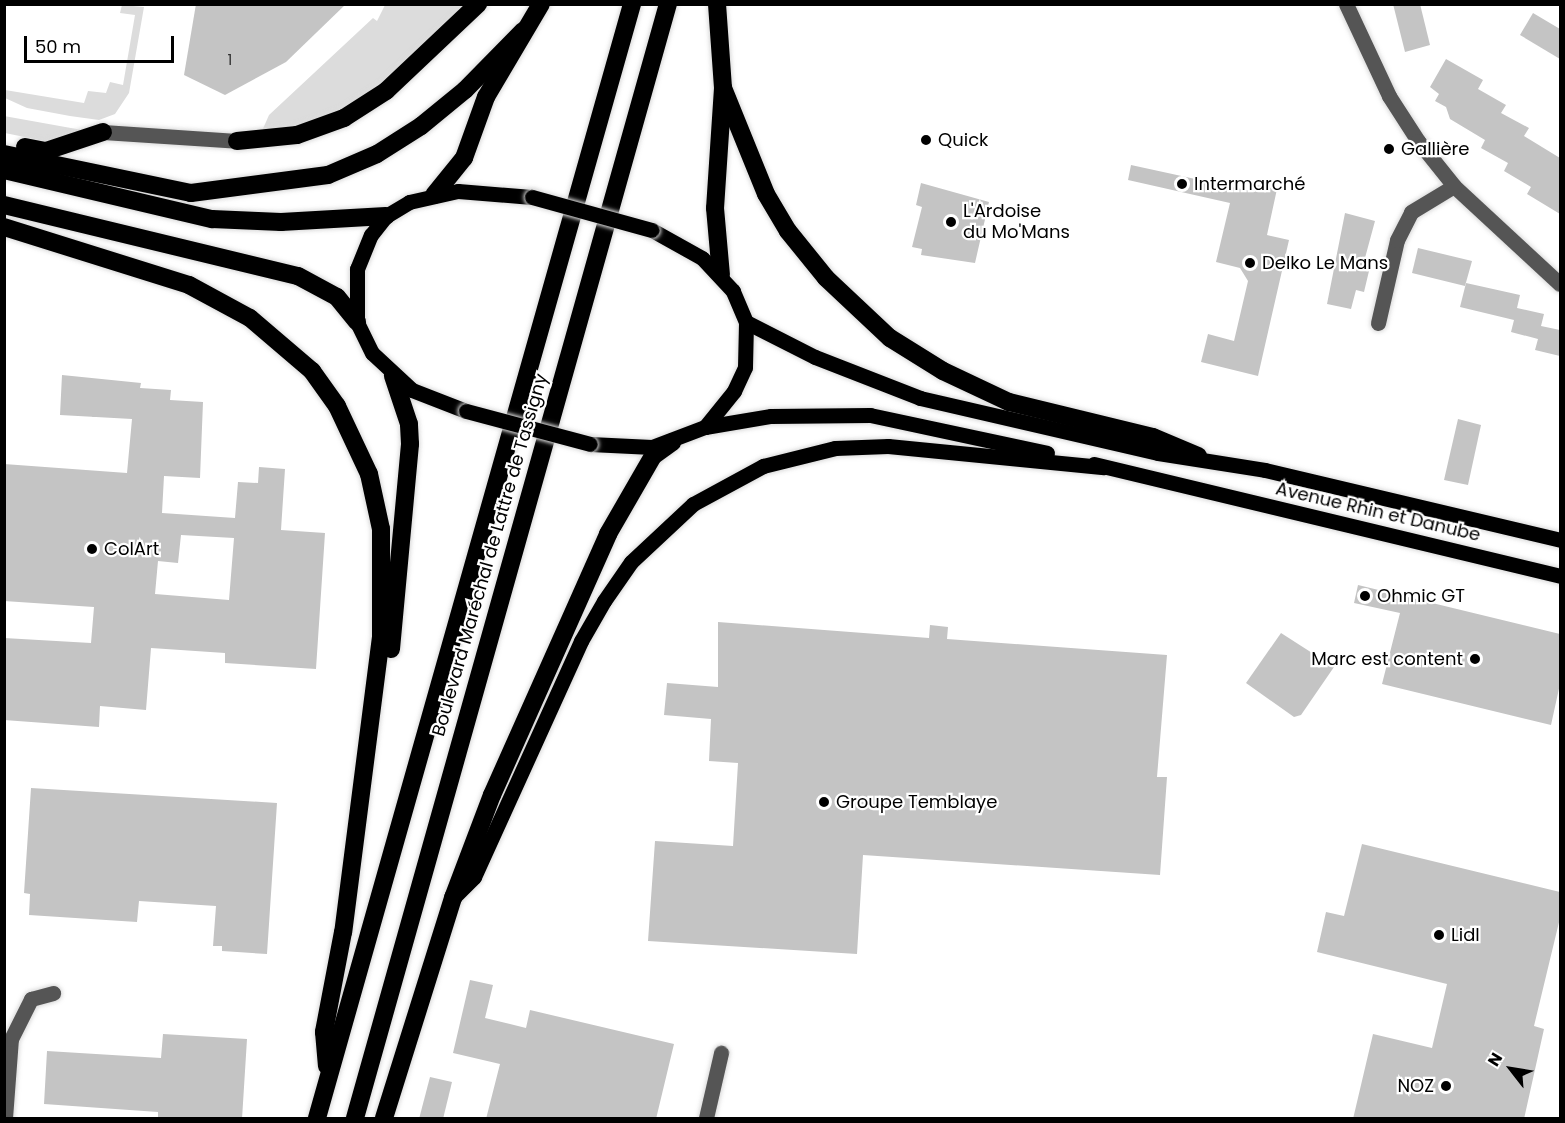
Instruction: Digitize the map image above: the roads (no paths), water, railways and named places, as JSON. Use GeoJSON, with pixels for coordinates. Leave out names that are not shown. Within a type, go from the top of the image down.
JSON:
{"type":"FeatureCollection","features":[{"type":"Feature","properties":{"kind":"highway"},"geometry":{"type":"LineString","coordinates":[[237,141],[297,135],[344,118],[386,91],[478,4]]}},
{"type":"Feature","properties":{"kind":"highway"},"geometry":{"type":"LineString","coordinates":[[434,195],[464,158],[486,97],[541,4]]}},
{"type":"Feature","properties":{"kind":"highway","name":"Boulevard Maréchal de Lattre de Tassigny"},"geometry":{"type":"LineString","coordinates":[[317,1119],[632,4]]}},
{"type":"Feature","properties":{"kind":"highway","name":"Boulevard Maréchal de Lattre de Tassigny"},"geometry":{"type":"LineString","coordinates":[[355,1119],[668,4]]}},
{"type":"Feature","properties":{"kind":"highway"},"geometry":{"type":"LineString","coordinates":[[717,4],[723,88],[715,208],[721,275]]}},
{"type":"Feature","properties":{"kind":"highway"},"geometry":{"type":"LineString","coordinates":[[4,154],[191,193],[328,175],[377,154],[421,126],[465,90],[523,31]]}},
{"type":"Feature","properties":{"kind":"highway"},"geometry":{"type":"LineString","coordinates":[[723,88],[766,194],[788,231],[825,278],[890,338],[942,371],[1009,402],[1153,437],[1198,456]]}},
{"type":"Feature","properties":{"kind":"highway"},"geometry":{"type":"LineString","coordinates":[[4,143],[46,151],[103,132]]}},
{"type":"Feature","properties":{"kind":"highway"},"geometry":{"type":"LineString","coordinates":[[4,170],[212,219],[317,222],[386,216]]}},
{"type":"Feature","properties":{"kind":"highway"},"geometry":{"type":"LineString","coordinates":[[4,205],[298,276],[337,297],[357,322]]}},
{"type":"Feature","properties":{"kind":"highway"},"geometry":{"type":"LineString","coordinates":[[4,227],[114,260],[220,301],[279,340],[312,371],[337,406],[369,474],[381,529],[382,627],[363,782],[324,1032],[328,1079]]}},
{"type":"Feature","properties":{"kind":"highway"},"geometry":{"type":"LineString","coordinates":[[363,782],[393,638],[410,467],[409,424],[393,375]]}},
{"type":"Feature","properties":{"kind":"highway"},"geometry":{"type":"LineString","coordinates":[[384,1119],[453,898],[492,795],[608,534],[653,456],[672,442]]}},
{"type":"Feature","properties":{"kind":"main road"},"geometry":{"type":"LineString","coordinates":[[705,427],[743,373],[746,322],[721,275],[652,230],[532,197],[458,191],[409,202],[386,216],[371,235],[357,269],[357,322],[366,345],[393,375],[412,390],[466,411],[590,444],[629,448],[672,442],[705,427],[771,416],[870,415],[1104,466]]}},
{"type":"Feature","properties":{"kind":"main road","name":"Avenue Rhin et Danube"},"geometry":{"type":"LineString","coordinates":[[746,322],[815,357],[920,398],[1158,453],[1198,456],[1560,540]]}},
{"type":"Feature","properties":{"kind":"main road"},"geometry":{"type":"LineString","coordinates":[[453,898],[474,877],[571,662],[604,601],[630,562],[693,504],[763,466],[835,448],[888,446],[1104,466]]}},
{"type":"Feature","properties":{"kind":"main road","name":"Avenue Rhin et Danube"},"geometry":{"type":"LineString","coordinates":[[1104,466],[1560,576]]}},
{"type":"Feature","properties":{"kind":"street"},"geometry":{"type":"LineString","coordinates":[[1346,4],[1389,96],[1454,186],[1560,284]]}},
{"type":"Feature","properties":{"kind":"street"},"geometry":{"type":"LineString","coordinates":[[103,132],[237,141]]}},
{"type":"Feature","properties":{"kind":"street"},"geometry":{"type":"LineString","coordinates":[[1378,323],[1397,240],[1411,212],[1454,186]]}},
{"type":"Feature","properties":{"kind":"street"},"geometry":{"type":"LineString","coordinates":[[5,1119],[11,1039],[31,999],[53,993]]}},
{"type":"Feature","properties":{"kind":"street"},"geometry":{"type":"LineString","coordinates":[[706,1119],[721,1053]]}},
{"type":"Feature","properties":{"kind":"place","name":"Quick"},"geometry":{"type":"Point","coordinates":[926,140]}},
{"type":"Feature","properties":{"kind":"place","name":"Gallière"},"geometry":{"type":"Point","coordinates":[1389,149]}},
{"type":"Feature","properties":{"kind":"place","name":"Intermarché"},"geometry":{"type":"Point","coordinates":[1182,184]}},
{"type":"Feature","properties":{"kind":"place","name":"L'Ardoise du Mo'Mans"},"geometry":{"type":"Point","coordinates":[951,222]}},
{"type":"Feature","properties":{"kind":"place","name":"Delko Le Mans"},"geometry":{"type":"Point","coordinates":[1250,263]}},
{"type":"Feature","properties":{"kind":"place","name":"ColArt"},"geometry":{"type":"Point","coordinates":[92,549]}},
{"type":"Feature","properties":{"kind":"place","name":"Ohmic GT"},"geometry":{"type":"Point","coordinates":[1365,596]}},
{"type":"Feature","properties":{"kind":"place","name":"Marc est content"},"geometry":{"type":"Point","coordinates":[1475,659]}},
{"type":"Feature","properties":{"kind":"place","name":"Groupe Temblaye"},"geometry":{"type":"Point","coordinates":[824,802]}},
{"type":"Feature","properties":{"kind":"place","name":"Lidl"},"geometry":{"type":"Point","coordinates":[1439,935]}},
{"type":"Feature","properties":{"kind":"place","name":"NOZ"},"geometry":{"type":"Point","coordinates":[1446,1086]}}]}
